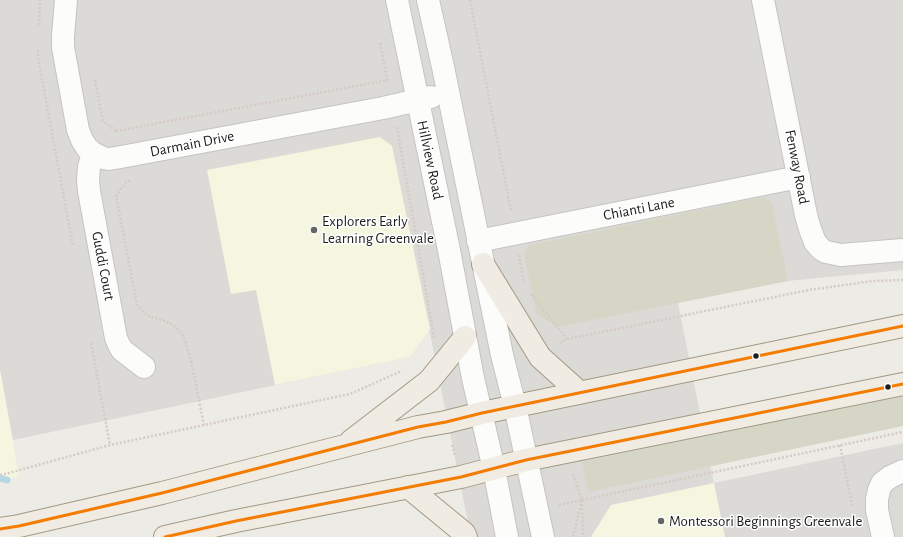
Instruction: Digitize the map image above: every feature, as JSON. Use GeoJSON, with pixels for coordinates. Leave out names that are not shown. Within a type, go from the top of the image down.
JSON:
{"type":"FeatureCollection","features":[{"type":"Feature","properties":{"kind":"main road"},"geometry":{"type":"LineString","coordinates":[[483,264],[540,357],[580,393]]}},
{"type":"Feature","properties":{"kind":"main road"},"geometry":{"type":"LineString","coordinates":[[0,529],[162,493],[418,427],[903,326]]}},
{"type":"Feature","properties":{"kind":"main road"},"geometry":{"type":"LineString","coordinates":[[344,446],[429,381],[466,337]]}},
{"type":"Feature","properties":{"kind":"main road"},"geometry":{"type":"LineString","coordinates":[[165,537],[236,521],[461,477],[526,460],[903,384]]}},
{"type":"Feature","properties":{"kind":"main road"},"geometry":{"type":"LineString","coordinates":[[408,488],[464,532],[466,537]]}},
{"type":"Feature","properties":{"kind":"street"},"geometry":{"type":"LineString","coordinates":[[66,0],[63,36],[64,55],[78,130],[82,140],[93,154]]}},
{"type":"Feature","properties":{"kind":"street","name":"Hillview Road"},"geometry":{"type":"LineString","coordinates":[[397,0],[449,250],[473,378],[482,413],[508,537]]}},
{"type":"Feature","properties":{"kind":"street","name":"Hillview Road"},"geometry":{"type":"LineString","coordinates":[[428,0],[502,355],[515,406],[543,537]]}},
{"type":"Feature","properties":{"kind":"street","name":"Fenway Road"},"geometry":{"type":"LineString","coordinates":[[763,0],[810,229],[815,242],[821,249],[829,253],[841,255],[903,250]]}},
{"type":"Feature","properties":{"kind":"street","name":"Darmain Drive"},"geometry":{"type":"LineString","coordinates":[[93,154],[109,159],[121,157],[448,94]]}},
{"type":"Feature","properties":{"kind":"street","name":"Guddi Court"},"geometry":{"type":"LineString","coordinates":[[93,154],[89,167],[89,191],[116,338],[122,350],[144,368]]}},
{"type":"Feature","properties":{"kind":"street","name":"Chianti Lane"},"geometry":{"type":"LineString","coordinates":[[478,241],[799,177]]}},
{"type":"Feature","properties":{"kind":"street"},"geometry":{"type":"LineString","coordinates":[[883,537],[877,510],[879,490],[882,483],[890,477],[903,471]]}},
{"type":"Feature","properties":{"kind":"path"},"geometry":{"type":"LineString","coordinates":[[470,0],[516,233],[524,285]]}},
{"type":"Feature","properties":{"kind":"path"},"geometry":{"type":"LineString","coordinates":[[379,36],[398,131],[434,338]]}},
{"type":"Feature","properties":{"kind":"path"},"geometry":{"type":"LineString","coordinates":[[94,78],[103,121],[116,131],[127,181]]}},
{"type":"Feature","properties":{"kind":"path"},"geometry":{"type":"LineString","coordinates":[[116,131],[388,80]]}},
{"type":"Feature","properties":{"kind":"path"},"geometry":{"type":"LineString","coordinates":[[135,180],[127,181],[116,196],[137,305],[142,312],[150,317],[163,320],[173,325],[181,332],[191,361],[204,425]]}},
{"type":"Feature","properties":{"kind":"path"},"geometry":{"type":"LineString","coordinates":[[529,291],[567,339]]}},
{"type":"Feature","properties":{"kind":"path"},"geometry":{"type":"LineString","coordinates":[[537,509],[903,432]]}},
{"type":"Feature","properties":{"kind":"path"},"geometry":{"type":"LineString","coordinates":[[840,445],[853,506]]}},
{"type":"Feature","properties":{"kind":"path"},"geometry":{"type":"LineString","coordinates":[[0,474],[9,473]]}},
{"type":"Feature","properties":{"kind":"path"},"geometry":{"type":"LineString","coordinates":[[573,537],[582,500]]}},
{"type":"Feature","properties":{"kind":"path"},"geometry":{"type":"LineString","coordinates":[[582,500],[583,537]]}},
{"type":"Feature","properties":{"kind":"shaded area"},"geometry":{"type":"Polygon","coordinates":[[[0,0],[903,0],[903,270],[787,281],[678,303],[714,483],[903,443],[903,537],[471,537],[429,329],[410,357],[13,440],[0,370],[0,0]]]}},
{"type":"Feature","properties":{"kind":"shaded area","name":"Explorers Early Learning Greenvale"},"geometry":{"type":"Polygon","coordinates":[[[380,137],[392,146],[430,329],[410,357],[275,385],[256,290],[231,294],[207,170],[380,137]]]}},
{"type":"Feature","properties":{"kind":"shaded area"},"geometry":{"type":"Polygon","coordinates":[[[764,197],[772,203],[788,281],[557,327],[536,313],[524,253],[529,245],[764,197]]]}},
{"type":"Feature","properties":{"kind":"shaded area"},"geometry":{"type":"Polygon","coordinates":[[[0,370],[19,476],[0,480],[0,370]]]}},
{"type":"Feature","properties":{"kind":"shaded area"},"geometry":{"type":"Polygon","coordinates":[[[903,394],[903,426],[588,492],[582,462],[903,394]]]}},
{"type":"Feature","properties":{"kind":"shaded area","name":"Montessori Beginnings Greenvale"},"geometry":{"type":"Polygon","coordinates":[[[714,483],[725,537],[591,537],[611,505],[714,483]]]}},
{"type":"Feature","properties":{"kind":"waterway"},"geometry":{"type":"LineString","coordinates":[[0,478],[7,480]]}},
{"type":"Feature","properties":{"kind":"transit line"},"geometry":{"type":"LineString","coordinates":[[0,529],[162,493],[418,427],[903,326]]}},
{"type":"Feature","properties":{"kind":"transit line"},"geometry":{"type":"LineString","coordinates":[[165,537],[236,521],[461,477],[526,460],[903,384]]}},
{"type":"Feature","properties":{"kind":"place","name":"Explorers Early Learning Greenvale"},"geometry":{"type":"Point","coordinates":[314,230]}},
{"type":"Feature","properties":{"kind":"place","name":"Montessori Beginnings Greenvale"},"geometry":{"type":"Point","coordinates":[661,521]}}]}
